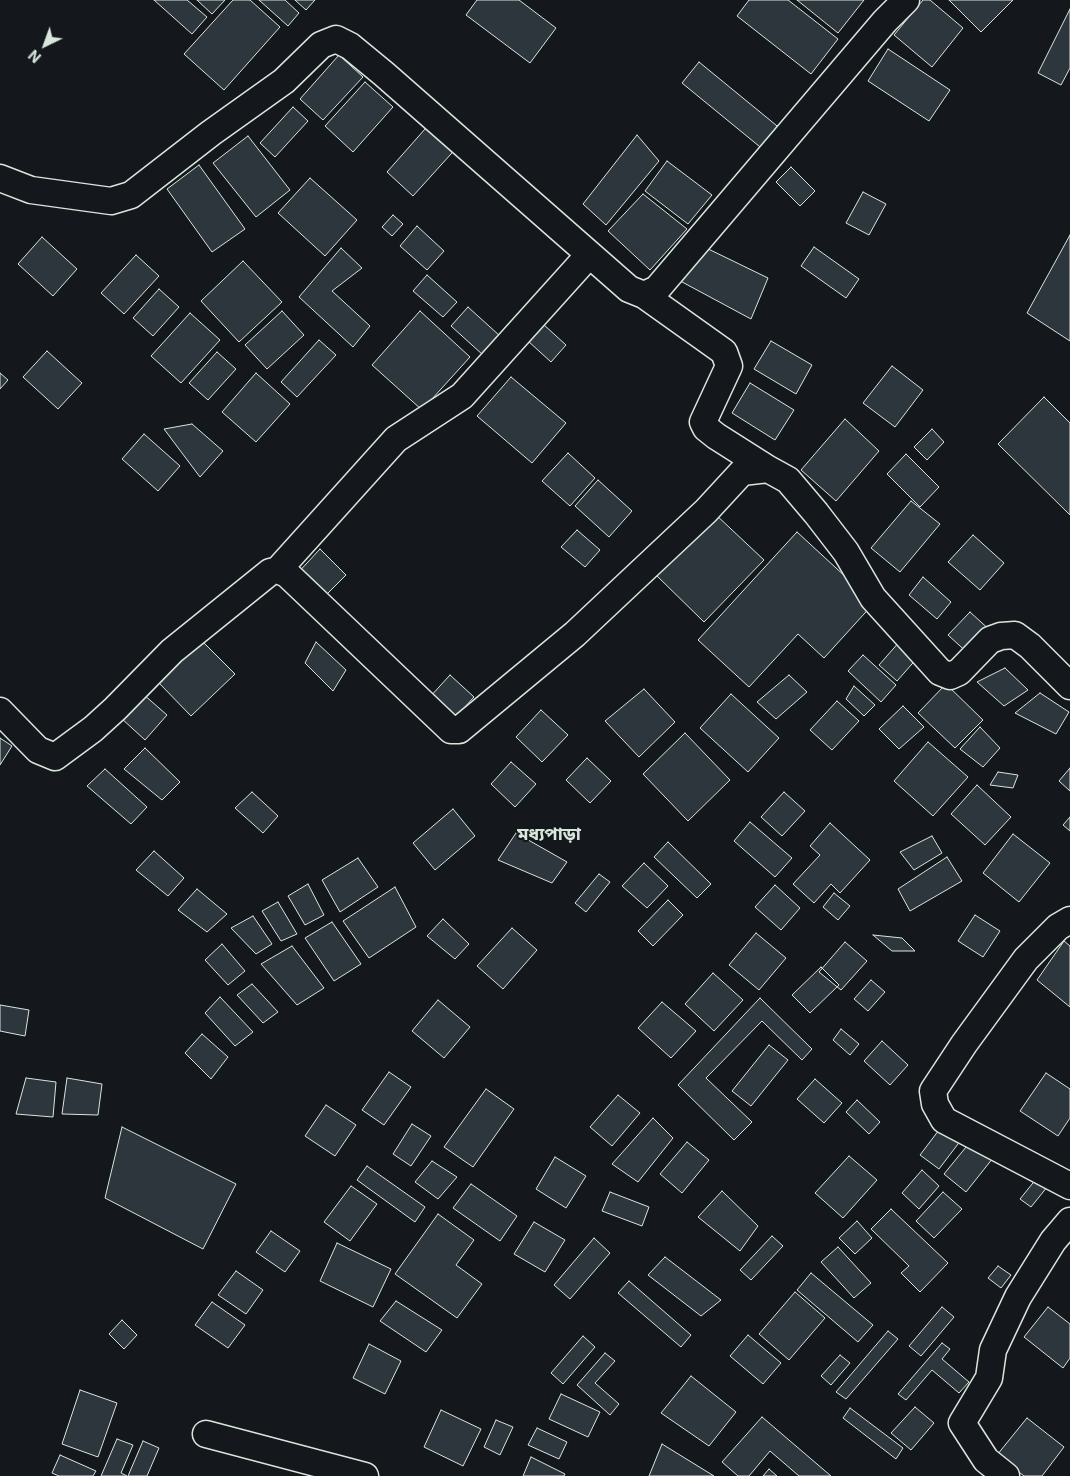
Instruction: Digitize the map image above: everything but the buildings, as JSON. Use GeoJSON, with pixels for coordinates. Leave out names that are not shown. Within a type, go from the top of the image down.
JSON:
{"type":"FeatureCollection","features":[{"type":"Feature","properties":{"kind":"street"},"geometry":{"type":"LineString","coordinates":[[644,295],[658,289],[885,21],[906,0]]}},
{"type":"Feature","properties":{"kind":"street"},"geometry":{"type":"LineString","coordinates":[[0,178],[31,190],[111,201],[131,195],[211,133],[284,81],[321,45],[336,39],[350,46],[384,74],[629,289],[644,295],[724,352],[729,366],[703,422],[706,428],[788,480],[846,552],[873,598],[940,672],[950,676],[959,672],[990,640],[1001,636],[1015,635],[1030,646],[1070,686]]}},
{"type":"Feature","properties":{"kind":"street"},"geometry":{"type":"LineString","coordinates":[[0,711],[38,750],[55,757],[93,729],[172,651],[270,572],[278,570],[396,439],[462,396],[589,255]]}},
{"type":"Feature","properties":{"kind":"street"},"geometry":{"type":"LineString","coordinates":[[278,570],[287,574],[451,730],[459,730],[575,634],[706,510],[742,472],[768,469]]}},
{"type":"Feature","properties":{"kind":"street"},"geometry":{"type":"LineString","coordinates":[[1070,920],[1058,927],[1026,959],[933,1091],[935,1104],[944,1120],[1070,1186]]}},
{"type":"Feature","properties":{"kind":"street"},"geometry":{"type":"LineString","coordinates":[[1006,1476],[986,1460],[962,1423],[989,1378],[993,1350],[1018,1297],[1053,1241],[1070,1221]]}},
{"type":"Feature","properties":{"kind":"street"},"geometry":{"type":"LineString","coordinates":[[206,1434],[365,1476]]}},
{"type":"Feature","properties":{"kind":"district","name":"মধ্যপাড়া"},"geometry":{"type":"Point","coordinates":[549,835]}}]}
